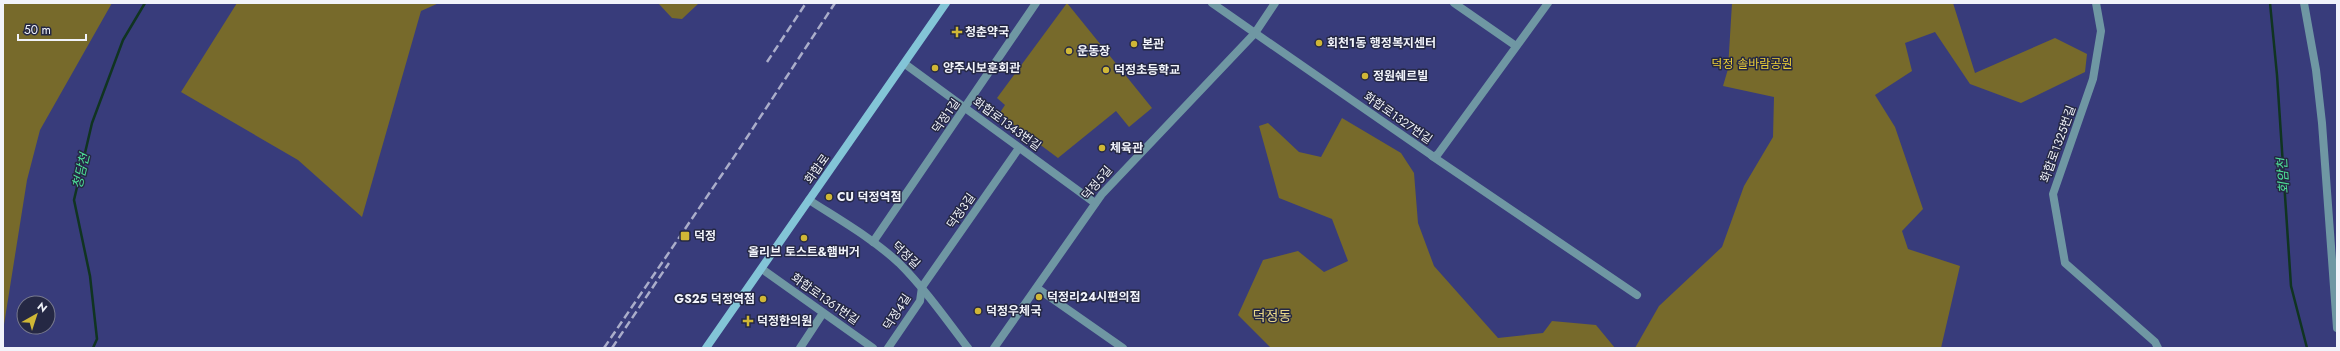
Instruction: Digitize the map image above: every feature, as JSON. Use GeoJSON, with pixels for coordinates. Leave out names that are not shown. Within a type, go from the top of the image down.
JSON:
{"type":"FeatureCollection","features":[{"type":"Feature","properties":{"kind":"main road","name":"화합로"},"geometry":{"type":"LineString","coordinates":[[706,348],[946,3]]}},
{"type":"Feature","properties":{"kind":"street","name":"덕정1길"},"geometry":{"type":"LineString","coordinates":[[874,242],[965,110],[1036,3]]}},
{"type":"Feature","properties":{"kind":"street","name":"화합로1327번길"},"geometry":{"type":"LineString","coordinates":[[1212,3],[1432,156],[1436,157],[1516,46]]}},
{"type":"Feature","properties":{"kind":"street"},"geometry":{"type":"LineString","coordinates":[[1254,33],[1275,3]]}},
{"type":"Feature","properties":{"kind":"street"},"geometry":{"type":"LineString","coordinates":[[1454,3],[1516,46],[1548,3]]}},
{"type":"Feature","properties":{"kind":"street","name":"화합로1325번길"},"geometry":{"type":"LineString","coordinates":[[2096,3],[2101,31],[2093,79],[2053,194],[2065,263],[2155,342],[2158,348]]}},
{"type":"Feature","properties":{"kind":"street"},"geometry":{"type":"LineString","coordinates":[[2304,3],[2316,70],[2322,123],[2337,328]]}},
{"type":"Feature","properties":{"kind":"street","name":"덕정5길"},"geometry":{"type":"LineString","coordinates":[[997,347],[1095,203],[1144,148],[1254,33]]}},
{"type":"Feature","properties":{"kind":"street","name":"화합로1343번길"},"geometry":{"type":"LineString","coordinates":[[904,64],[965,110],[1095,203]]}},
{"type":"Feature","properties":{"kind":"street","name":"덕정3길"},"geometry":{"type":"LineString","coordinates":[[922,287],[1019,148]]}},
{"type":"Feature","properties":{"kind":"street"},"geometry":{"type":"LineString","coordinates":[[1432,156],[1638,295]]}},
{"type":"Feature","properties":{"kind":"street","name":"덕정길"},"geometry":{"type":"LineString","coordinates":[[809,200],[874,242],[898,263],[922,287],[968,348]]}},
{"type":"Feature","properties":{"kind":"street","name":"화합로1361번길"},"geometry":{"type":"LineString","coordinates":[[762,269],[873,348]]}},
{"type":"Feature","properties":{"kind":"street","name":"덕정4길"},"geometry":{"type":"LineString","coordinates":[[888,348],[920,301],[922,287]]}},
{"type":"Feature","properties":{"kind":"street"},"geometry":{"type":"LineString","coordinates":[[1037,288],[1122,348]]}},
{"type":"Feature","properties":{"kind":"street"},"geometry":{"type":"LineString","coordinates":[[800,348],[824,313]]}},
{"type":"Feature","properties":{"kind":"green space"},"geometry":{"type":"Polygon","coordinates":[[[3,3],[112,3],[40,130],[27,180],[3,331],[3,3]]]}},
{"type":"Feature","properties":{"kind":"green space"},"geometry":{"type":"Polygon","coordinates":[[[237,3],[439,3],[421,11],[362,217],[298,160],[181,92],[237,3]]]}},
{"type":"Feature","properties":{"kind":"green space"},"geometry":{"type":"Polygon","coordinates":[[[658,3],[699,3],[682,19],[672,18],[658,3]]]}},
{"type":"Feature","properties":{"kind":"green space","name":"운동장"},"geometry":{"type":"Polygon","coordinates":[[[1067,3],[1152,108],[1129,127],[1116,111],[1058,158],[999,114],[1005,105],[997,98],[1067,3]]]}},
{"type":"Feature","properties":{"kind":"green space","name":"덕정 솔바람공원"},"geometry":{"type":"Polygon","coordinates":[[[1732,3],[1953,3],[1975,73],[2055,38],[2087,54],[2085,72],[2021,103],[1970,84],[1935,32],[1905,43],[1912,71],[1875,95],[1895,127],[1923,209],[1902,231],[1908,249],[1960,266],[1941,348],[1635,348],[1659,306],[1722,247],[1744,186],[1773,137],[1774,97],[1723,86],[1728,69],[1732,3]]]}},
{"type":"Feature","properties":{"kind":"green space"},"geometry":{"type":"Polygon","coordinates":[[[1342,118],[1401,153],[1414,173],[1418,223],[1434,266],[1498,338],[1543,333],[1552,321],[1596,325],[1615,348],[1271,348],[1238,315],[1263,260],[1298,251],[1324,272],[1348,261],[1332,219],[1279,198],[1259,126],[1268,123],[1299,152],[1321,157],[1342,118]]]}},
{"type":"Feature","properties":{"kind":"waterway","name":"청담천"},"geometry":{"type":"LineString","coordinates":[[93,348],[97,339],[90,276],[74,200],[92,123],[123,40],[145,3]]}},
{"type":"Feature","properties":{"kind":"waterway","name":"회암천"},"geometry":{"type":"LineString","coordinates":[[2270,3],[2277,75],[2291,286],[2307,348]]}},
{"type":"Feature","properties":{"kind":"railway"},"geometry":{"type":"LineString","coordinates":[[767,62],[806,3]]}},
{"type":"Feature","properties":{"kind":"railway"},"geometry":{"type":"LineString","coordinates":[[604,348],[738,151],[835,3]]}},
{"type":"Feature","properties":{"kind":"railway"},"geometry":{"type":"LineString","coordinates":[[612,348],[669,263]]}},
{"type":"Feature","properties":{"kind":"place","name":"청춘약국"},"geometry":{"type":"Point","coordinates":[957,32]}},
{"type":"Feature","properties":{"kind":"place","name":"회천1동 행정복지센터"},"geometry":{"type":"Point","coordinates":[1319,43]}},
{"type":"Feature","properties":{"kind":"place","name":"본관"},"geometry":{"type":"Point","coordinates":[1134,44]}},
{"type":"Feature","properties":{"kind":"place","name":"운동장"},"geometry":{"type":"Point","coordinates":[1069,51]}},
{"type":"Feature","properties":{"kind":"place","name":"양주시보훈회관"},"geometry":{"type":"Point","coordinates":[935,68]}},
{"type":"Feature","properties":{"kind":"place","name":"덕정초등학교"},"geometry":{"type":"Point","coordinates":[1106,70]}},
{"type":"Feature","properties":{"kind":"place","name":"정원쉐르빌"},"geometry":{"type":"Point","coordinates":[1365,76]}},
{"type":"Feature","properties":{"kind":"place","name":"체육관"},"geometry":{"type":"Point","coordinates":[1102,148]}},
{"type":"Feature","properties":{"kind":"place","name":"CU 덕정역점"},"geometry":{"type":"Point","coordinates":[829,197]}},
{"type":"Feature","properties":{"kind":"place","name":"덕정"},"geometry":{"type":"Point","coordinates":[685,236]}},
{"type":"Feature","properties":{"kind":"place","name":"올리브 토스트&햄버거"},"geometry":{"type":"Point","coordinates":[804,238]}},
{"type":"Feature","properties":{"kind":"place","name":"덕정리24시편의점"},"geometry":{"type":"Point","coordinates":[1039,297]}},
{"type":"Feature","properties":{"kind":"place","name":"GS25 덕정역점"},"geometry":{"type":"Point","coordinates":[763,299]}},
{"type":"Feature","properties":{"kind":"place","name":"덕정우체국"},"geometry":{"type":"Point","coordinates":[978,311]}},
{"type":"Feature","properties":{"kind":"place","name":"덕정한의원"},"geometry":{"type":"Point","coordinates":[748,321]}},
{"type":"Feature","properties":{"kind":"district","name":"덕정동"},"geometry":{"type":"Point","coordinates":[1272,316]}}]}
